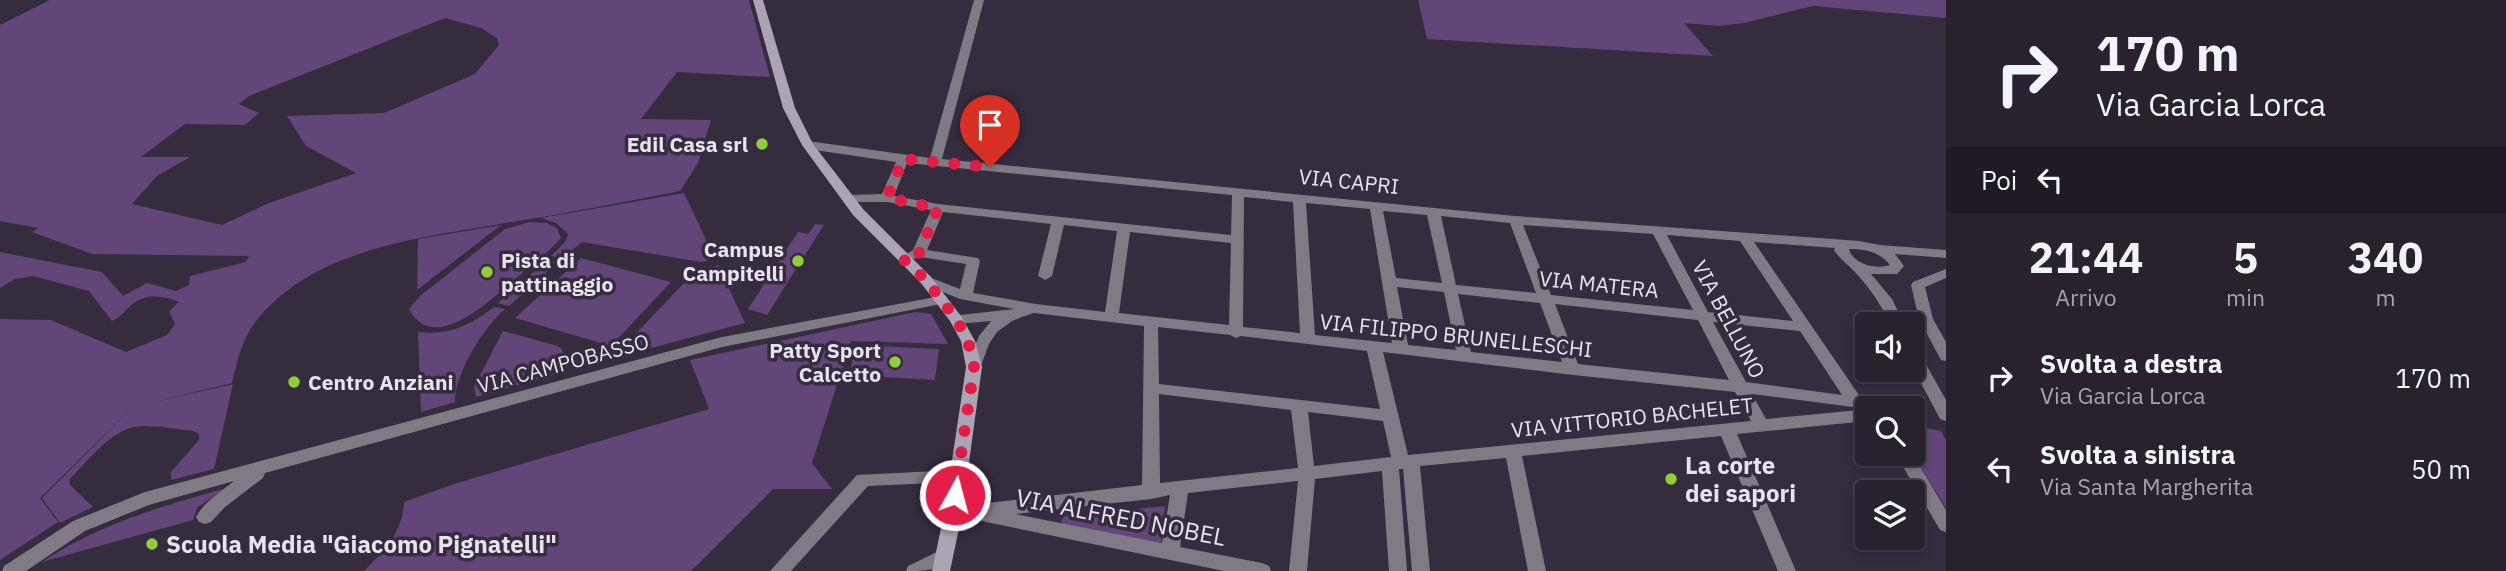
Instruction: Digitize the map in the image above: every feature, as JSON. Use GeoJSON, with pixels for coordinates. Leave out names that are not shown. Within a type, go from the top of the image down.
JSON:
{"type":"FeatureCollection","features":[{"type":"Feature","properties":{"kind":"main road"},"geometry":{"type":"LineString","coordinates":[[758,0],[789,108],[821,167],[859,212],[926,280],[968,341],[974,367],[956,476],[962,513],[942,564]]}},
{"type":"Feature","properties":{"kind":"street"},"geometry":{"type":"LineString","coordinates":[[935,162],[979,0]]}},
{"type":"Feature","properties":{"kind":"street","name":"VIA CAPRI"},"geometry":{"type":"LineString","coordinates":[[808,145],[897,158],[1515,220],[1752,239],[1848,255],[1881,272],[1942,253]]}},
{"type":"Feature","properties":{"kind":"street","name":"VIA CAPRI"},"geometry":{"type":"LineString","coordinates":[[821,167],[830,160],[841,157],[897,158]]}},
{"type":"Feature","properties":{"kind":"street"},"geometry":{"type":"LineString","coordinates":[[887,198],[897,158]]}},
{"type":"Feature","properties":{"kind":"street"},"geometry":{"type":"LineString","coordinates":[[1236,332],[1235,239],[1238,192]]}},
{"type":"Feature","properties":{"kind":"street"},"geometry":{"type":"LineString","coordinates":[[1299,197],[1308,340]]}},
{"type":"Feature","properties":{"kind":"street"},"geometry":{"type":"LineString","coordinates":[[848,200],[887,198],[938,208],[1235,239]]}},
{"type":"Feature","properties":{"kind":"street"},"geometry":{"type":"LineString","coordinates":[[859,212],[880,206],[907,204]]}},
{"type":"Feature","properties":{"kind":"street"},"geometry":{"type":"LineString","coordinates":[[1376,205],[1401,350]]}},
{"type":"Feature","properties":{"kind":"street"},"geometry":{"type":"LineString","coordinates":[[919,253],[938,208]]}},
{"type":"Feature","properties":{"kind":"street"},"geometry":{"type":"LineString","coordinates":[[1433,211],[1465,358]]}},
{"type":"Feature","properties":{"kind":"street"},"geometry":{"type":"LineString","coordinates":[[1515,220],[1573,370]]}},
{"type":"Feature","properties":{"kind":"street"},"geometry":{"type":"LineString","coordinates":[[1045,276],[1058,221]]}},
{"type":"Feature","properties":{"kind":"street"},"geometry":{"type":"LineString","coordinates":[[1111,318],[1124,228]]}},
{"type":"Feature","properties":{"kind":"street","name":"VIA BELLUNO"},"geometry":{"type":"LineString","coordinates":[[1658,232],[1762,426]]}},
{"type":"Feature","properties":{"kind":"street"},"geometry":{"type":"LineString","coordinates":[[1752,239],[1805,327],[1855,396]]}},
{"type":"Feature","properties":{"kind":"street","name":"VIA CAPRI"},"geometry":{"type":"LineString","coordinates":[[1848,255],[1876,249],[1942,253]]}},
{"type":"Feature","properties":{"kind":"street"},"geometry":{"type":"LineString","coordinates":[[1876,249],[1894,260],[1894,268],[1885,282],[1887,302]]}},
{"type":"Feature","properties":{"kind":"street"},"geometry":{"type":"LineString","coordinates":[[902,258],[919,253],[974,261],[965,296]]}},
{"type":"Feature","properties":{"kind":"street"},"geometry":{"type":"LineString","coordinates":[[1848,255],[1864,271],[1892,312]]}},
{"type":"Feature","properties":{"kind":"street"},"geometry":{"type":"LineString","coordinates":[[1946,273],[1918,285],[1926,319],[1941,340],[1946,356]]}},
{"type":"Feature","properties":{"kind":"street","name":"VIA FILIPPO BRUNELLESCHI"},"geometry":{"type":"LineString","coordinates":[[926,280],[965,296],[1037,309],[1743,387],[1855,404]]}},
{"type":"Feature","properties":{"kind":"street","name":"VIA MATERA"},"geometry":{"type":"LineString","coordinates":[[1390,282],[1805,327]]}},
{"type":"Feature","properties":{"kind":"street","name":"VIA FILIPPO BRUNELLESCHI"},"geometry":{"type":"LineString","coordinates":[[949,310],[978,302],[997,302]]}},
{"type":"Feature","properties":{"kind":"street","name":"VIA FILIPPO BRUNELLESCHI"},"geometry":{"type":"LineString","coordinates":[[949,310],[1008,315],[1037,309]]}},
{"type":"Feature","properties":{"kind":"street","name":"VIA CAMPOBASSO"},"geometry":{"type":"LineString","coordinates":[[11,571],[79,526],[134,504],[584,372],[722,342],[949,310]]}},
{"type":"Feature","properties":{"kind":"street"},"geometry":{"type":"LineString","coordinates":[[974,367],[988,332],[1008,315]]}},
{"type":"Feature","properties":{"kind":"street"},"geometry":{"type":"LineString","coordinates":[[1151,323],[1151,492]]}},
{"type":"Feature","properties":{"kind":"street"},"geometry":{"type":"LineString","coordinates":[[1374,347],[1401,463],[1421,571]]}},
{"type":"Feature","properties":{"kind":"street"},"geometry":{"type":"LineString","coordinates":[[1925,376],[1946,415]]}},
{"type":"Feature","properties":{"kind":"street"},"geometry":{"type":"LineString","coordinates":[[1150,388],[1389,416]]}},
{"type":"Feature","properties":{"kind":"street"},"geometry":{"type":"LineString","coordinates":[[1298,571],[1307,474],[1299,406]]}},
{"type":"Feature","properties":{"kind":"street","name":"VIA VITTORIO BACHELET"},"geometry":{"type":"LineString","coordinates":[[962,513],[1401,463],[1855,416]]}},
{"type":"Feature","properties":{"kind":"street"},"geometry":{"type":"LineString","coordinates":[[1727,430],[1787,571]]}},
{"type":"Feature","properties":{"kind":"street"},"geometry":{"type":"LineString","coordinates":[[1513,452],[1536,571]]}},
{"type":"Feature","properties":{"kind":"street"},"geometry":{"type":"LineString","coordinates":[[1398,571],[1401,463]]}},
{"type":"Feature","properties":{"kind":"street"},"geometry":{"type":"LineString","coordinates":[[1911,466],[1946,525]]}},
{"type":"Feature","properties":{"kind":"street"},"geometry":{"type":"LineString","coordinates":[[205,517],[225,497],[267,467]]}},
{"type":"Feature","properties":{"kind":"street"},"geometry":{"type":"LineString","coordinates":[[779,571],[863,480],[956,476]]}},
{"type":"Feature","properties":{"kind":"street"},"geometry":{"type":"LineString","coordinates":[[1170,552],[1180,489]]}},
{"type":"Feature","properties":{"kind":"street","name":"VIA ALFRED NOBEL"},"geometry":{"type":"LineString","coordinates":[[962,513],[1262,571]]}},
{"type":"Feature","properties":{"kind":"street"},"geometry":{"type":"LineString","coordinates":[[915,571],[942,564]]}},
{"type":"Feature","properties":{"kind":"shaded area"},"geometry":{"type":"Polygon","coordinates":[[[50,0],[749,0],[770,77],[677,72],[641,119],[711,120],[698,163],[680,191],[411,240],[377,248],[314,273],[286,292],[255,323],[242,347],[232,383],[154,402],[233,384],[214,469],[171,480],[171,472],[199,440],[199,434],[161,427],[132,428],[111,438],[69,480],[70,485],[93,507],[60,523],[42,498],[133,407],[40,498],[58,522],[0,560],[0,319],[51,320],[126,352],[167,335],[175,324],[169,311],[179,302],[162,297],[145,298],[134,303],[112,321],[89,291],[33,276],[15,279],[0,288],[0,252],[102,272],[123,296],[147,283],[176,291],[189,285],[190,276],[246,262],[249,256],[92,254],[32,232],[38,228],[0,221],[0,25],[50,0]],[[445,18],[249,96],[239,104],[259,113],[245,125],[185,124],[141,157],[190,157],[157,176],[132,204],[222,225],[269,203],[356,173],[306,146],[287,116],[384,113],[475,74],[499,45],[497,38],[481,28],[445,18]]]}},
{"type":"Feature","properties":{"kind":"shaded area"},"geometry":{"type":"Polygon","coordinates":[[[1418,0],[1946,0],[1946,18],[1813,6],[1744,23],[1718,26],[1684,23],[1713,56],[1427,39],[1418,0]]]}},
{"type":"Feature","properties":{"kind":"shaded area"},"geometry":{"type":"Polygon","coordinates":[[[684,193],[715,259],[701,262],[582,242],[562,259],[551,256],[566,241],[568,234],[556,223],[541,218],[684,193]]]}},
{"type":"Feature","properties":{"kind":"shaded area","name":"Pista di pattinaggio"},"geometry":{"type":"Polygon","coordinates":[[[530,222],[547,223],[557,228],[561,238],[489,301],[460,320],[446,326],[432,327],[419,322],[409,309],[420,296],[505,229],[530,222]]]}},
{"type":"Feature","properties":{"kind":"shaded area"},"geometry":{"type":"Polygon","coordinates":[[[815,224],[824,225],[767,315],[748,309],[798,232],[808,234],[815,224]]]}},
{"type":"Feature","properties":{"kind":"shaded area"},"geometry":{"type":"Polygon","coordinates":[[[501,225],[417,290],[418,239],[501,225]]]}},
{"type":"Feature","properties":{"kind":"shaded area"},"geometry":{"type":"Polygon","coordinates":[[[581,258],[671,282],[611,346],[515,318],[581,258]]]}},
{"type":"Feature","properties":{"kind":"shaded area"},"geometry":{"type":"Polygon","coordinates":[[[547,260],[558,262],[509,306],[498,303],[547,260]]]}},
{"type":"Feature","properties":{"kind":"shaded area"},"geometry":{"type":"Polygon","coordinates":[[[718,265],[745,323],[617,357],[616,354],[692,275],[718,265]]]}},
{"type":"Feature","properties":{"kind":"shaded area"},"geometry":{"type":"Polygon","coordinates":[[[494,307],[505,309],[488,327],[465,365],[456,390],[455,402],[421,412],[418,332],[459,328],[494,307]]]}},
{"type":"Feature","properties":{"kind":"shaded area"},"geometry":{"type":"Polygon","coordinates":[[[915,312],[931,314],[948,344],[851,341],[812,463],[832,489],[773,489],[691,571],[364,571],[396,532],[404,502],[454,484],[709,409],[690,360],[915,312]]]}},
{"type":"Feature","properties":{"kind":"shaded area"},"geometry":{"type":"Polygon","coordinates":[[[503,331],[558,346],[562,349],[567,371],[476,397],[474,387],[503,331]]]}},
{"type":"Feature","properties":{"kind":"shaded area","name":"Patty Sport Calcetto"},"geometry":{"type":"Polygon","coordinates":[[[856,345],[939,349],[935,380],[849,375],[856,345]]]}},
{"type":"Feature","properties":{"kind":"shaded area"},"geometry":{"type":"Polygon","coordinates":[[[1925,428],[1941,431],[1946,440],[1946,508],[1920,466],[1925,466],[1925,428]]]}},
{"type":"Feature","properties":{"kind":"shaded area"},"geometry":{"type":"Polygon","coordinates":[[[223,489],[197,508],[193,520],[42,562],[107,527],[152,510],[223,489]]]}},
{"type":"Feature","properties":{"kind":"shaded area"},"geometry":{"type":"Polygon","coordinates":[[[1165,506],[1161,543],[1063,524],[1061,521],[1064,516],[1165,506]]]}},
{"type":"Feature","properties":{"kind":"place","name":"Edil Casa srl"},"geometry":{"type":"Point","coordinates":[762,144]}},
{"type":"Feature","properties":{"kind":"place","name":"Campus Campitelli"},"geometry":{"type":"Point","coordinates":[798,261]}},
{"type":"Feature","properties":{"kind":"place","name":"Pista di pattinaggio"},"geometry":{"type":"Point","coordinates":[487,272]}},
{"type":"Feature","properties":{"kind":"place","name":"Patty Sport Calcetto"},"geometry":{"type":"Point","coordinates":[895,362]}},
{"type":"Feature","properties":{"kind":"place","name":"Centro Anziani"},"geometry":{"type":"Point","coordinates":[294,382]}},
{"type":"Feature","properties":{"kind":"place","name":"La corte dei sapori"},"geometry":{"type":"Point","coordinates":[1671,479]}},
{"type":"Feature","properties":{"kind":"place","name":"Scuola Media \"Giacomo Pignatelli\""},"geometry":{"type":"Point","coordinates":[152,544]}},
{"type":"Feature","properties":{"kind":"route"},"geometry":{"type":"LineString","coordinates":[[955,495],[974,367],[968,341],[956,319],[926,280],[902,258],[919,253],[938,208],[887,198],[903,159],[990,167]]}}]}
